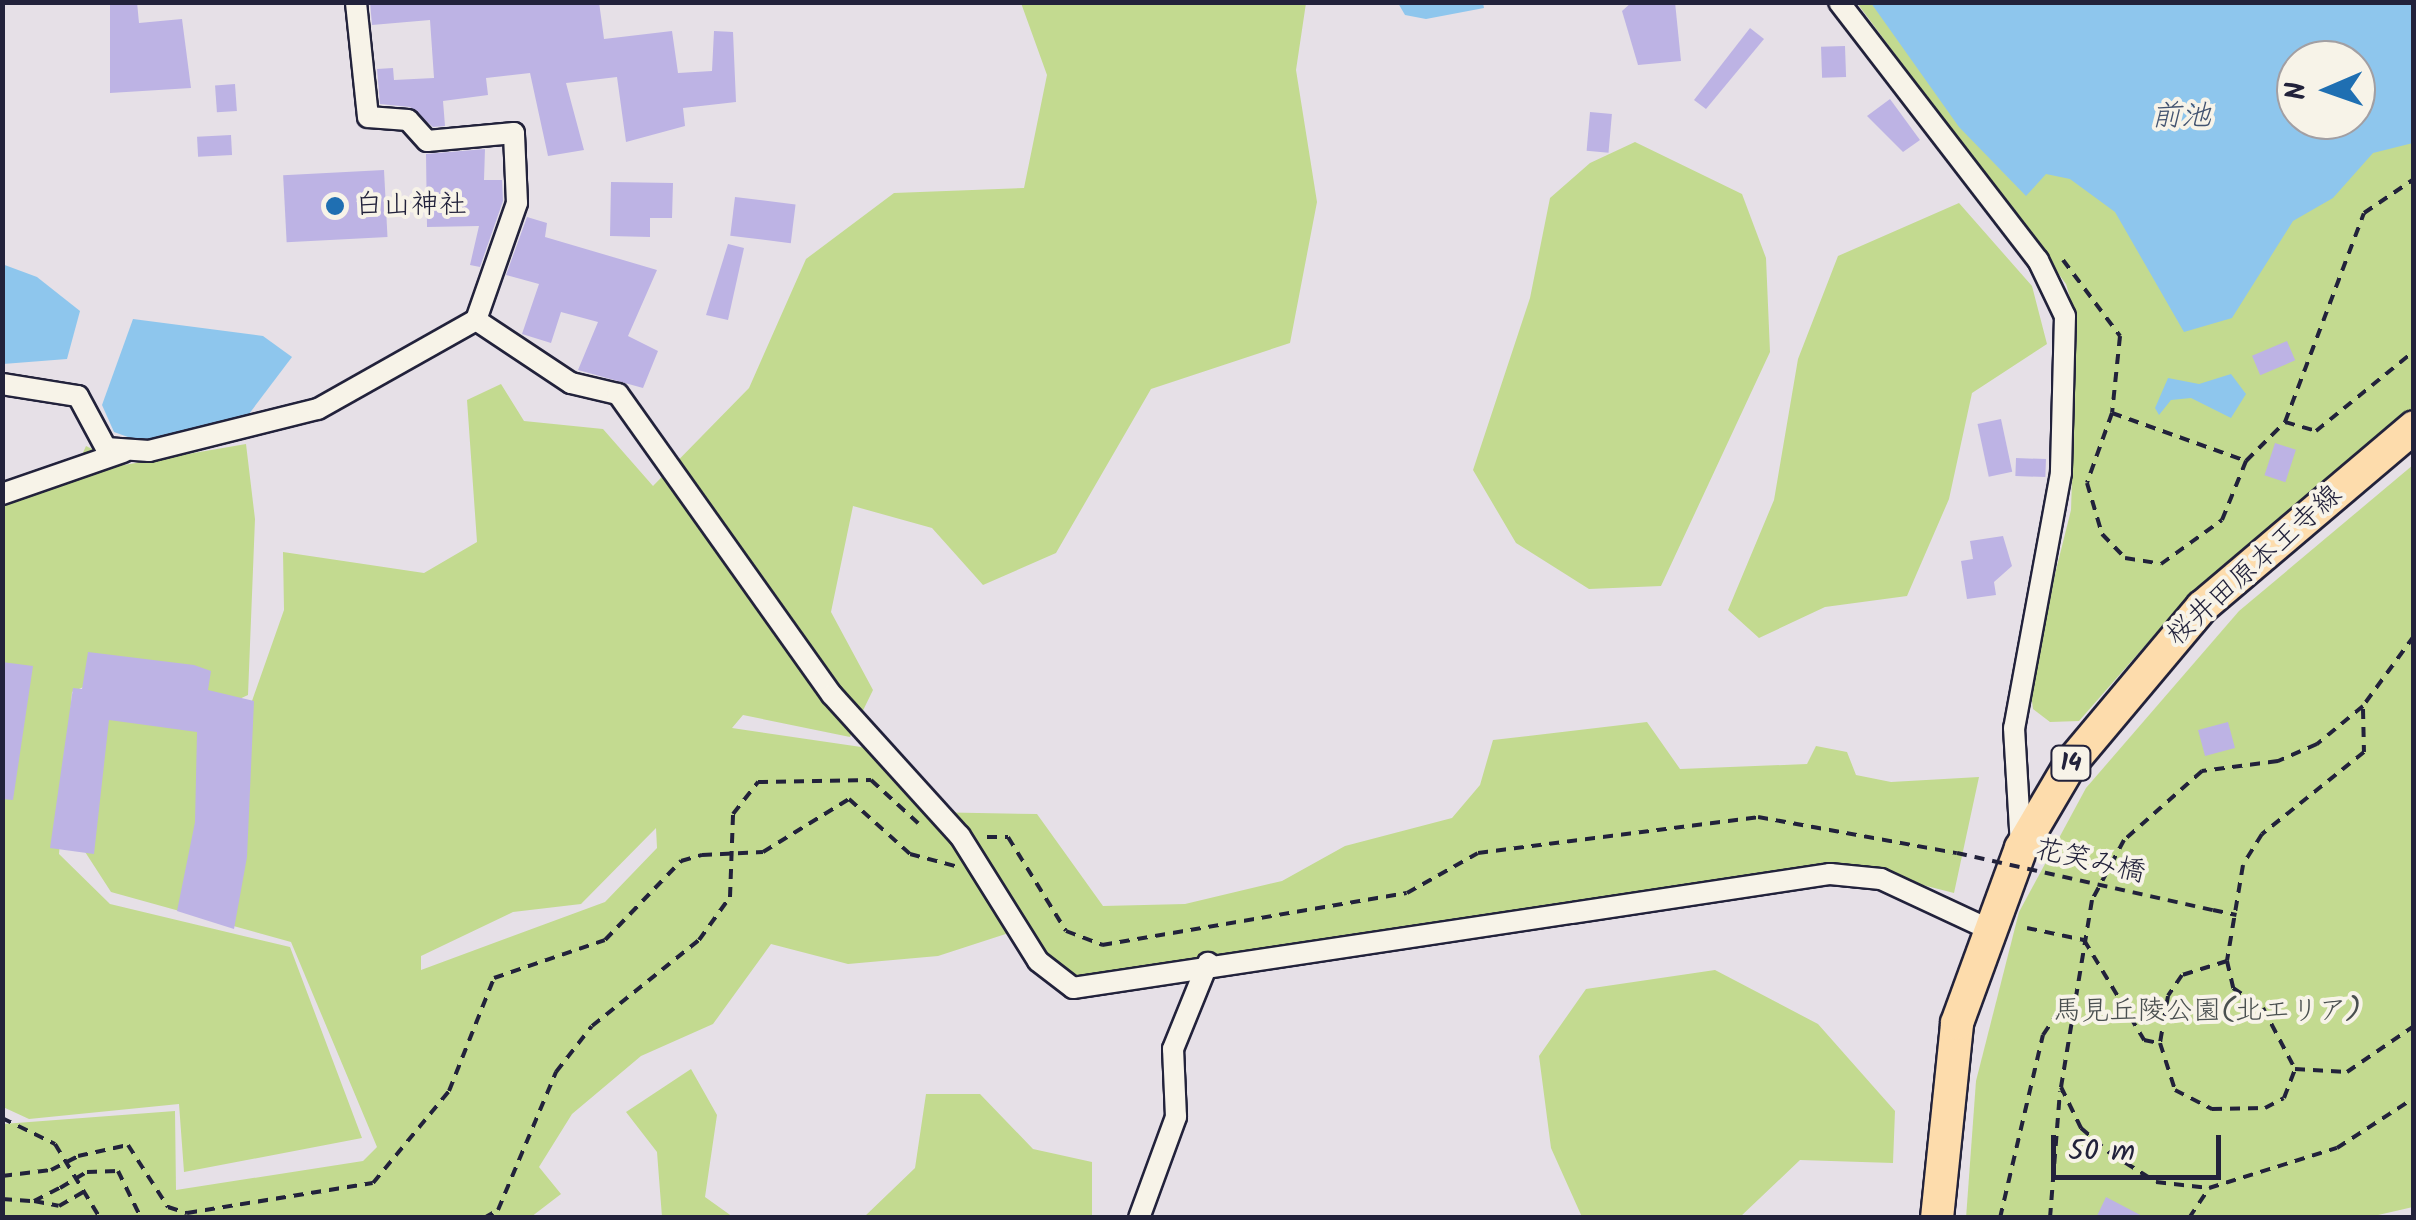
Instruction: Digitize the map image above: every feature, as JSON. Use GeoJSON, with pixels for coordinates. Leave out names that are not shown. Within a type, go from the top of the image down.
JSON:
{"type":"FeatureCollection","features":[{"type":"Feature","properties":{"kind":"main road","name":"桜井田原本王寺線"},"geometry":{"type":"LineString","coordinates":[[1937,1218],[1942,1110],[1986,928],[2021,848],[2112,704],[2202,607],[2414,427]]}},
{"type":"Feature","properties":{"kind":"street"},"geometry":{"type":"LineString","coordinates":[[2,384],[78,396],[106,448],[128,450],[216,442],[318,409],[476,320],[518,202],[514,133],[428,141],[408,120],[368,116],[356,2]]}},
{"type":"Feature","properties":{"kind":"street"},"geometry":{"type":"LineString","coordinates":[[1839,2],[2038,260],[2062,305],[2066,363],[2061,473],[2014,728],[2021,848]]}},
{"type":"Feature","properties":{"kind":"street"},"geometry":{"type":"LineString","coordinates":[[476,320],[571,383],[618,394],[832,695],[960,836],[1038,961],[1073,988],[1208,962],[1830,874],[1881,879],[1986,928]]}},
{"type":"Feature","properties":{"kind":"street"},"geometry":{"type":"LineString","coordinates":[[2,494],[128,450]]}},
{"type":"Feature","properties":{"kind":"street"},"geometry":{"type":"LineString","coordinates":[[1139,1218],[1176,1117],[1173,1049],[1208,962]]}},
{"type":"Feature","properties":{"kind":"path"},"geometry":{"type":"LineString","coordinates":[[2038,260],[2054,247],[2120,336],[2112,413],[2086,483],[2102,534],[2124,558],[2160,564],[2194,548],[2222,520],[2246,460],[2285,422],[2364,214],[2414,179]]}},
{"type":"Feature","properties":{"kind":"path"},"geometry":{"type":"LineString","coordinates":[[2285,422],[2316,431],[2414,351]]}},
{"type":"Feature","properties":{"kind":"path"},"geometry":{"type":"LineString","coordinates":[[2112,413],[2246,460]]}},
{"type":"Feature","properties":{"kind":"path"},"geometry":{"type":"LineString","coordinates":[[2050,1218],[2060,1086],[2074,989],[2092,900],[2124,840],[2161,803],[2202,771],[2278,761],[2318,744],[2363,706],[2414,636]]}},
{"type":"Feature","properties":{"kind":"path"},"geometry":{"type":"LineString","coordinates":[[2227,961],[2182,975],[2168,996],[2160,1043],[2175,1090],[2212,1109],[2265,1108],[2284,1098],[2294,1069],[2264,1008],[2233,988],[2227,961],[2243,865],[2262,834],[2364,752],[2363,706]]}},
{"type":"Feature","properties":{"kind":"path"},"geometry":{"type":"LineString","coordinates":[[484,1218],[498,1210],[556,1072],[580,1042],[700,940],[730,897],[734,814],[758,782],[871,780],[936,837],[960,836]]}},
{"type":"Feature","properties":{"kind":"path"},"geometry":{"type":"LineString","coordinates":[[2,1176],[52,1170],[78,1156],[128,1145],[168,1206],[188,1213],[373,1183],[449,1092],[484,989],[512,967],[605,940],[681,861],[702,855],[764,852],[820,809],[849,799],[940,869],[974,857]]}},
{"type":"Feature","properties":{"kind":"path","name":"花笑み橋"},"geometry":{"type":"LineString","coordinates":[[960,836],[1008,837],[1066,931],[1102,945],[1407,893],[1478,853],[1758,817],[1957,852],[2236,915]]}},
{"type":"Feature","properties":{"kind":"path"},"geometry":{"type":"LineString","coordinates":[[2027,928],[2084,940],[2144,1040],[2160,1043]]}},
{"type":"Feature","properties":{"kind":"path"},"geometry":{"type":"LineString","coordinates":[[2000,1218],[2043,1035],[2074,989]]}},
{"type":"Feature","properties":{"kind":"path"},"geometry":{"type":"LineString","coordinates":[[2294,1069],[2346,1072],[2414,1026]]}},
{"type":"Feature","properties":{"kind":"path"},"geometry":{"type":"LineString","coordinates":[[2060,1086],[2081,1128],[2110,1153],[2156,1182],[2209,1188],[2337,1148],[2414,1098]]}},
{"type":"Feature","properties":{"kind":"path"},"geometry":{"type":"LineString","coordinates":[[2,1118],[56,1144],[100,1218]]}},
{"type":"Feature","properties":{"kind":"path"},"geometry":{"type":"LineString","coordinates":[[34,1201],[87,1172],[118,1171],[142,1218]]}},
{"type":"Feature","properties":{"kind":"path"},"geometry":{"type":"LineString","coordinates":[[2189,1218],[2209,1188]]}},
{"type":"Feature","properties":{"kind":"path"},"geometry":{"type":"LineString","coordinates":[[2,1199],[59,1206],[86,1191]]}},
{"type":"Feature","properties":{"kind":"green space"},"geometry":{"type":"Polygon","coordinates":[[[1021,3],[1306,3],[1296,70],[1317,202],[1290,343],[1151,389],[1056,553],[983,585],[932,528],[853,506],[831,612],[873,690],[850,737],[743,715],[732,728],[868,748],[925,812],[1037,814],[1103,906],[1185,904],[1282,881],[1345,846],[1452,818],[1480,785],[1493,740],[1647,722],[1680,769],[1807,764],[1816,746],[1847,752],[1856,775],[1891,782],[1979,777],[1954,893],[1840,864],[1075,981],[1054,970],[1024,928],[938,956],[848,964],[771,944],[713,1024],[641,1056],[572,1114],[539,1167],[561,1194],[531,1217],[3,1218],[3,1124],[175,1111],[176,1190],[363,1161],[377,1147],[291,942],[111,892],[78,841],[85,704],[246,718],[284,610],[283,552],[424,573],[477,542],[467,400],[501,384],[524,421],[603,429],[653,486],[749,388],[806,259],[894,193],[1024,188],[1047,75],[1021,3]],[[656,828],[581,904],[513,912],[421,956],[421,970],[605,902],[657,848],[656,828]]]}},
{"type":"Feature","properties":{"kind":"green space"},"geometry":{"type":"Polygon","coordinates":[[[1857,3],[2413,3],[2413,408],[2193,591],[2079,721],[2050,722],[2033,709],[2029,678],[2071,510],[2077,321],[2066,284],[1857,3]]]}},
{"type":"Feature","properties":{"kind":"green space"},"geometry":{"type":"Polygon","coordinates":[[[1635,142],[1742,194],[1766,258],[1770,352],[1661,586],[1589,589],[1516,543],[1473,470],[1530,298],[1550,198],[1590,163],[1635,142]]]}},
{"type":"Feature","properties":{"kind":"green space"},"geometry":{"type":"Polygon","coordinates":[[[1959,203],[2032,286],[2047,344],[1972,393],[1949,499],[1907,596],[1825,607],[1759,638],[1728,610],[1774,500],[1798,359],[1838,256],[1959,203]]]}},
{"type":"Feature","properties":{"kind":"green space"},"geometry":{"type":"Polygon","coordinates":[[[246,444],[255,519],[248,695],[222,707],[104,678],[72,692],[59,854],[110,904],[290,947],[362,1138],[184,1172],[179,1104],[29,1119],[3,1107],[3,485],[81,457],[86,446],[124,465],[246,444]]]}},
{"type":"Feature","properties":{"kind":"green space","name":"馬見丘陵公園(北エリア)"},"geometry":{"type":"Polygon","coordinates":[[[2413,465],[2413,1207],[2365,1218],[1966,1218],[1976,1081],[2019,912],[2086,788],[2239,611],[2413,465]]]}},
{"type":"Feature","properties":{"kind":"green space"},"geometry":{"type":"Polygon","coordinates":[[[1715,970],[1818,1024],[1895,1111],[1893,1163],[1800,1160],[1740,1217],[1582,1217],[1551,1148],[1539,1056],[1586,989],[1715,970]]]}},
{"type":"Feature","properties":{"kind":"green space"},"geometry":{"type":"Polygon","coordinates":[[[691,1069],[717,1115],[705,1197],[733,1217],[662,1217],[657,1152],[626,1112],[691,1069]]]}},
{"type":"Feature","properties":{"kind":"green space"},"geometry":{"type":"Polygon","coordinates":[[[926,1094],[980,1094],[1033,1149],[1092,1162],[1092,1217],[864,1217],[915,1168],[926,1094]]]}},
{"type":"Feature","properties":{"kind":"water"},"geometry":{"type":"Polygon","coordinates":[[[1398,3],[1483,3],[1484,8],[1426,19],[1405,15],[1398,3]]]}},
{"type":"Feature","properties":{"kind":"water","name":"前池"},"geometry":{"type":"Polygon","coordinates":[[[1871,3],[2413,3],[2413,143],[2373,153],[2333,198],[2293,221],[2232,318],[2184,332],[2115,212],[2070,179],[2046,174],[2026,196],[1959,127],[1871,3]]]}},
{"type":"Feature","properties":{"kind":"water"},"geometry":{"type":"Polygon","coordinates":[[[2,264],[37,277],[80,311],[67,359],[3,364],[2,264]]]}},
{"type":"Feature","properties":{"kind":"water"},"geometry":{"type":"Polygon","coordinates":[[[133,319],[263,336],[292,357],[249,414],[139,441],[114,432],[102,405],[133,319]]]}},
{"type":"Feature","properties":{"kind":"water"},"geometry":{"type":"Polygon","coordinates":[[[2231,374],[2246,394],[2231,418],[2191,398],[2171,400],[2159,415],[2155,408],[2168,378],[2199,384],[2231,374]]]}},
{"type":"Feature","properties":{"kind":"building"},"geometry":{"type":"Polygon","coordinates":[[[110,2],[137,2],[139,23],[182,19],[191,88],[110,93],[110,2]]]}},
{"type":"Feature","properties":{"kind":"building"},"geometry":{"type":"Polygon","coordinates":[[[370,2],[599,2],[604,39],[672,31],[678,73],[712,71],[714,31],[733,32],[736,102],[683,108],[685,126],[626,142],[617,77],[566,83],[584,150],[548,156],[530,73],[486,78],[488,95],[443,101],[445,126],[433,127],[410,107],[380,104],[377,69],[393,68],[394,80],[434,78],[430,20],[372,25],[370,2]]]}},
{"type":"Feature","properties":{"kind":"building"},"geometry":{"type":"Polygon","coordinates":[[[1632,2],[1675,2],[1681,61],[1638,65],[1622,11],[1632,2]]]}},
{"type":"Feature","properties":{"kind":"building"},"geometry":{"type":"Polygon","coordinates":[[[1750,28],[1764,39],[1706,109],[1694,100],[1750,28]]]}},
{"type":"Feature","properties":{"kind":"building"},"geometry":{"type":"Polygon","coordinates":[[[1845,46],[1846,77],[1822,78],[1821,47],[1845,46]]]}},
{"type":"Feature","properties":{"kind":"building"},"geometry":{"type":"Polygon","coordinates":[[[235,84],[237,111],[217,112],[215,85],[235,84]]]}},
{"type":"Feature","properties":{"kind":"building"},"geometry":{"type":"Polygon","coordinates":[[[1890,99],[1920,140],[1903,152],[1867,116],[1890,99]]]}},
{"type":"Feature","properties":{"kind":"building"},"geometry":{"type":"Polygon","coordinates":[[[1590,112],[1612,114],[1609,153],[1587,151],[1590,112]]]}},
{"type":"Feature","properties":{"kind":"building"},"geometry":{"type":"Polygon","coordinates":[[[231,135],[232,155],[198,157],[197,137],[231,135]]]}},
{"type":"Feature","properties":{"kind":"building"},"geometry":{"type":"Polygon","coordinates":[[[485,149],[484,180],[502,180],[503,201],[480,267],[470,265],[479,226],[427,227],[426,154],[485,149]]]}},
{"type":"Feature","properties":{"kind":"building","name":"白山神社"},"geometry":{"type":"Polygon","coordinates":[[[384,170],[388,237],[287,242],[283,175],[384,170]]]}},
{"type":"Feature","properties":{"kind":"building"},"geometry":{"type":"Polygon","coordinates":[[[611,182],[673,183],[672,218],[650,218],[650,237],[610,236],[611,182]]]}},
{"type":"Feature","properties":{"kind":"building"},"geometry":{"type":"Polygon","coordinates":[[[735,197],[796,204],[791,243],[730,236],[735,197]]]}},
{"type":"Feature","properties":{"kind":"building"},"geometry":{"type":"Polygon","coordinates":[[[527,217],[547,223],[545,237],[657,270],[628,336],[658,351],[643,388],[578,370],[598,322],[561,312],[551,343],[522,334],[539,284],[506,275],[527,217]]]}},
{"type":"Feature","properties":{"kind":"building"},"geometry":{"type":"Polygon","coordinates":[[[728,244],[744,248],[728,320],[706,315],[728,244]]]}},
{"type":"Feature","properties":{"kind":"building"},"geometry":{"type":"Polygon","coordinates":[[[2287,341],[2295,360],[2260,375],[2252,356],[2287,341]]]}},
{"type":"Feature","properties":{"kind":"building"},"geometry":{"type":"Polygon","coordinates":[[[2001,419],[2012,472],[1989,477],[1978,424],[2001,419]]]}},
{"type":"Feature","properties":{"kind":"building"},"geometry":{"type":"Polygon","coordinates":[[[2275,443],[2296,450],[2285,482],[2264,475],[2275,443]]]}},
{"type":"Feature","properties":{"kind":"building"},"geometry":{"type":"Polygon","coordinates":[[[2016,458],[2046,459],[2045,477],[2015,476],[2016,458]]]}},
{"type":"Feature","properties":{"kind":"building"},"geometry":{"type":"Polygon","coordinates":[[[2003,536],[2012,566],[1994,582],[1996,595],[1967,599],[1961,561],[1973,559],[1970,541],[2003,536]]]}},
{"type":"Feature","properties":{"kind":"building"},"geometry":{"type":"Polygon","coordinates":[[[88,652],[194,665],[211,671],[208,690],[254,701],[247,857],[234,929],[177,911],[195,822],[197,732],[109,720],[94,854],[50,848],[73,688],[82,689],[88,652]]]}},
{"type":"Feature","properties":{"kind":"building"},"geometry":{"type":"Polygon","coordinates":[[[2,662],[33,666],[13,800],[2,799],[2,662]]]}},
{"type":"Feature","properties":{"kind":"building"},"geometry":{"type":"Polygon","coordinates":[[[2228,722],[2235,748],[2205,756],[2198,730],[2228,722]]]}},
{"type":"Feature","properties":{"kind":"building"},"geometry":{"type":"Polygon","coordinates":[[[2106,1197],[2146,1218],[2096,1218],[2106,1197]]]}},
{"type":"Feature","properties":{"kind":"place","name":"白山神社"},"geometry":{"type":"Point","coordinates":[335,206]}}]}
